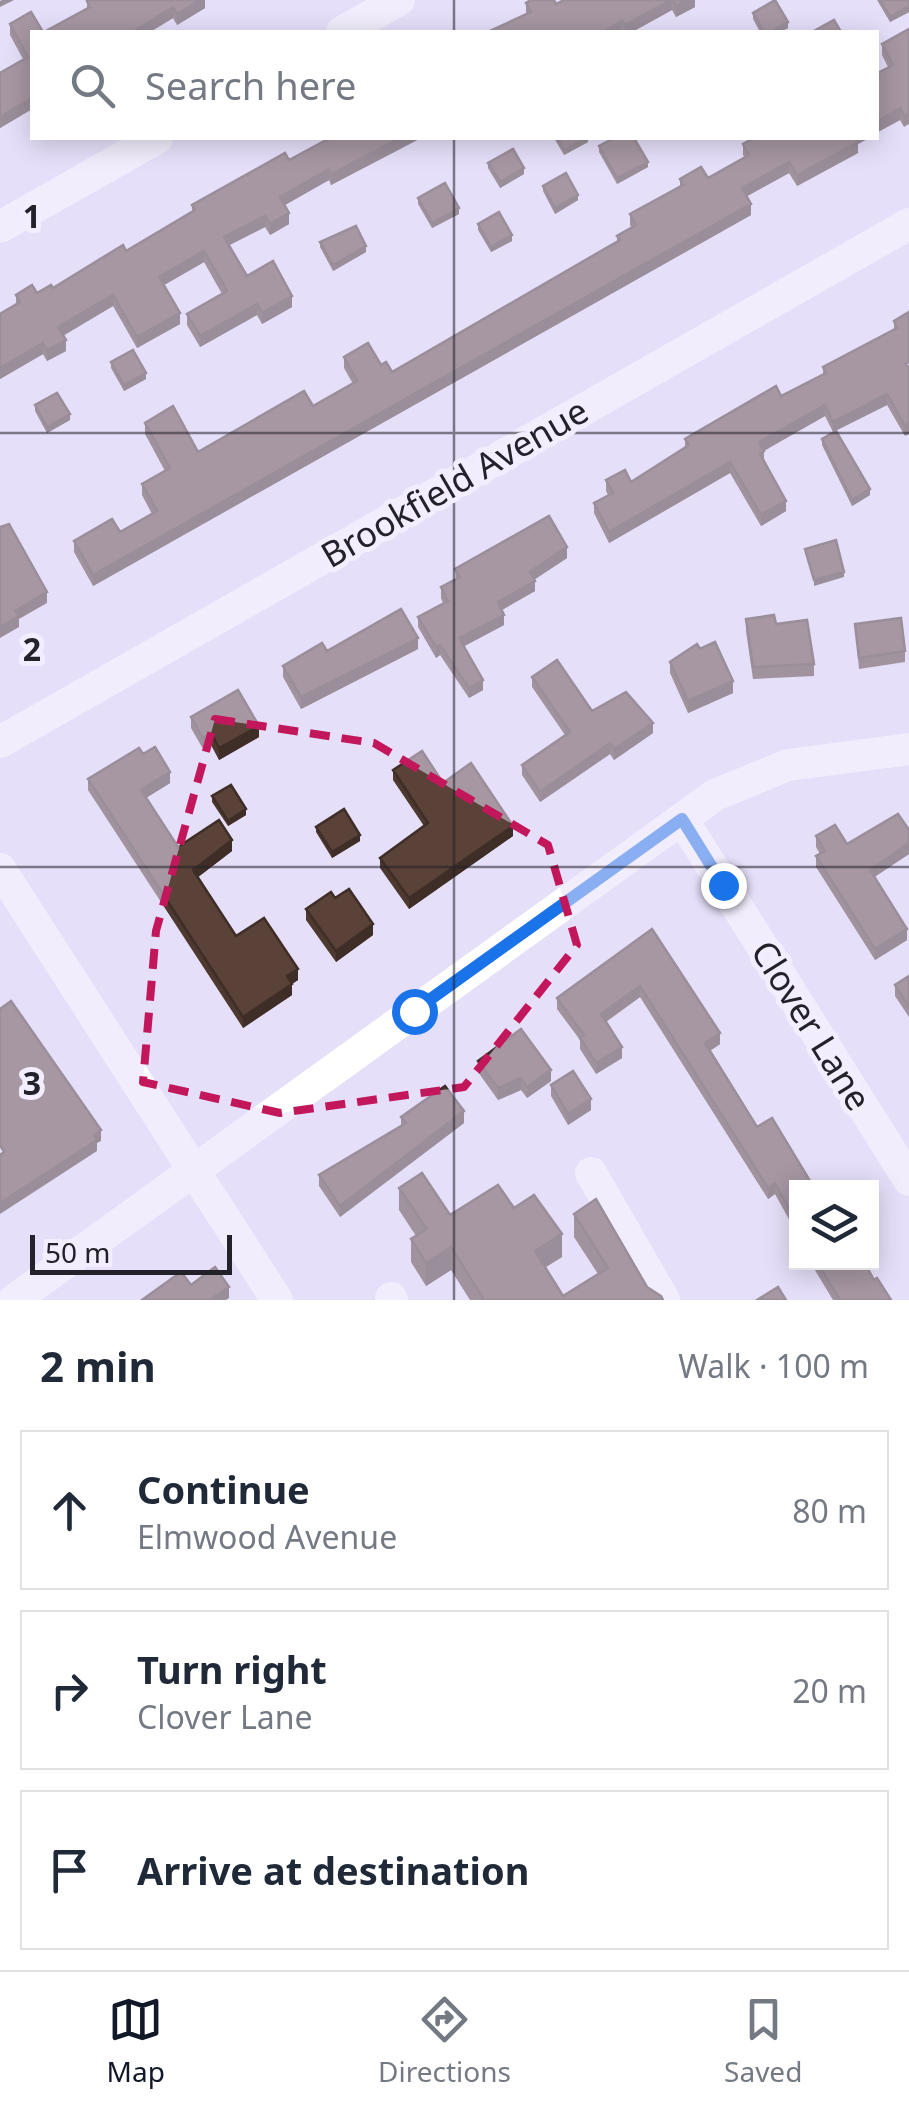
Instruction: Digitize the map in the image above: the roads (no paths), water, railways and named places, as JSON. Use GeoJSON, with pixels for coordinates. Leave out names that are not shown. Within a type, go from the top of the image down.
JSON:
{"type":"FeatureCollection","features":[{"type":"Feature","properties":{"kind":"street"},"geometry":{"type":"LineString","coordinates":[[346,30],[399,0]]}},
{"type":"Feature","properties":{"kind":"street"},"geometry":{"type":"LineString","coordinates":[[0,227],[153,140]]}},
{"type":"Feature","properties":{"kind":"street","name":"Brookfield Avenue"},"geometry":{"type":"LineString","coordinates":[[0,742],[909,224]]}},
{"type":"Feature","properties":{"kind":"street"},"geometry":{"type":"LineString","coordinates":[[14,1300],[714,795],[769,770],[909,749]]}},
{"type":"Feature","properties":{"kind":"street","name":"Clover Lane"},"geometry":{"type":"LineString","coordinates":[[682,819],[909,1180]]}},
{"type":"Feature","properties":{"kind":"street"},"geometry":{"type":"LineString","coordinates":[[0,869],[192,1173],[278,1300]]}},
{"type":"Feature","properties":{"kind":"street"},"geometry":{"type":"LineString","coordinates":[[591,1173],[664,1300]]}}]}
